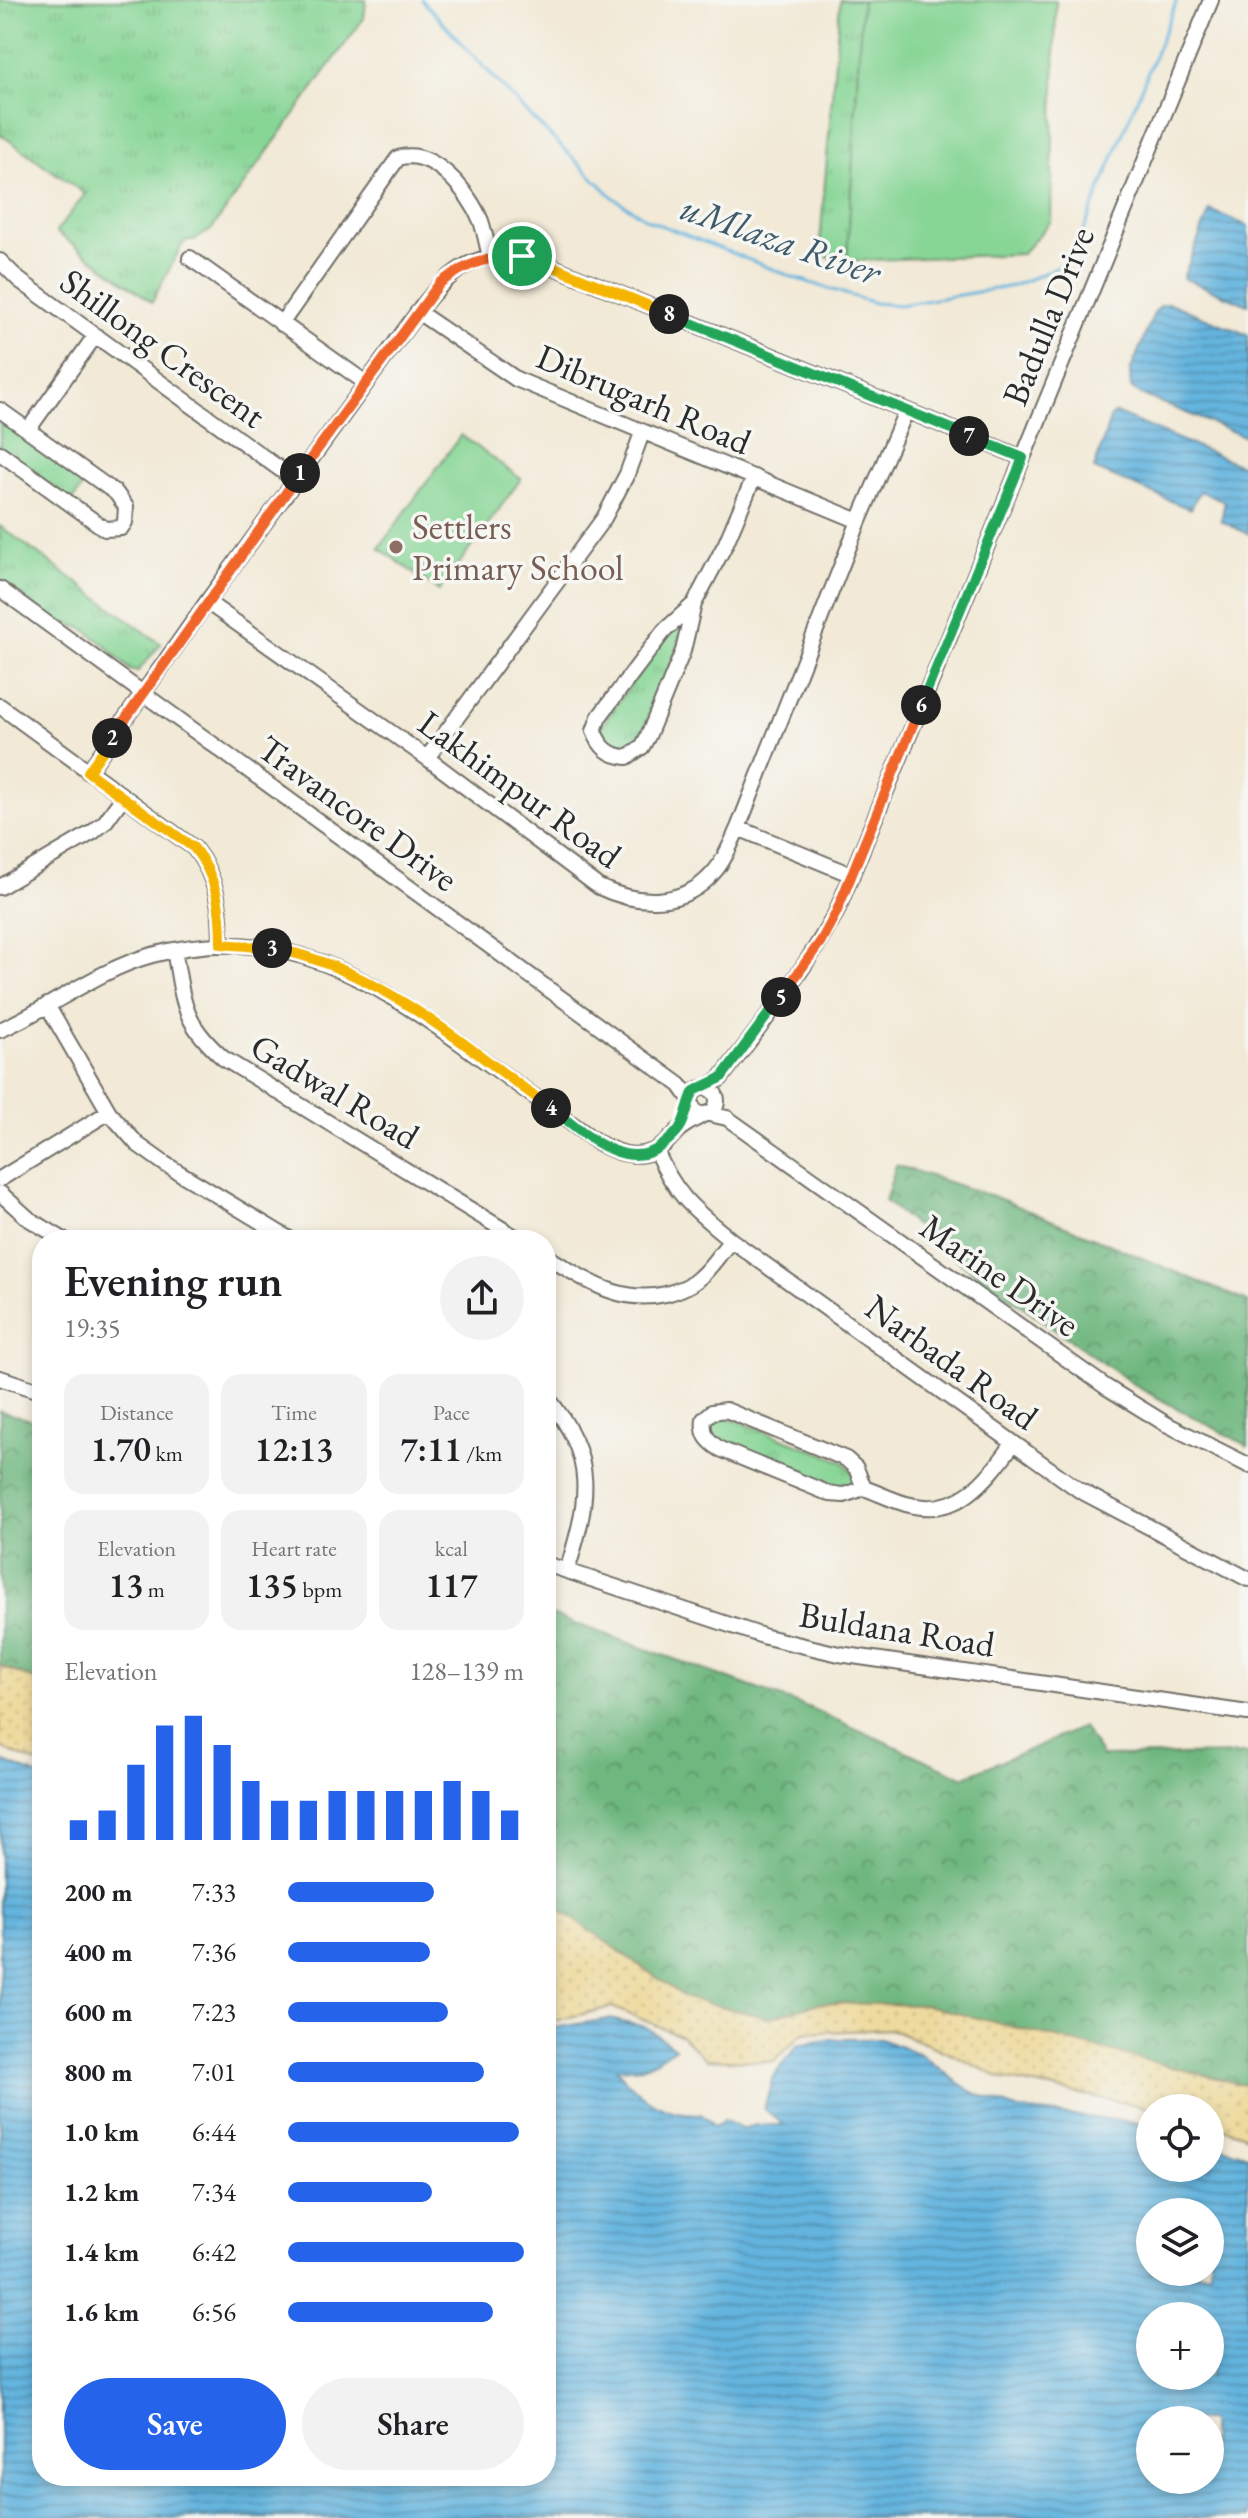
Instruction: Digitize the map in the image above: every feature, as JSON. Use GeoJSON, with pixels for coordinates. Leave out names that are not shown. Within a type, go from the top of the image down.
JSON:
{"type":"FeatureCollection","features":[{"type":"Feature","properties":{"kind":"street","name":"Badulla Drive"},"geometry":{"type":"LineString","coordinates":[[656,1151],[704,1101],[821,941],[836,913],[1211,0]]}},
{"type":"Feature","properties":{"kind":"street"},"geometry":{"type":"LineString","coordinates":[[281,324],[398,158],[412,155],[429,160],[452,181],[480,219],[490,257]]}},
{"type":"Feature","properties":{"kind":"street"},"geometry":{"type":"LineString","coordinates":[[88,772],[207,602],[418,312],[440,283],[472,262],[490,257],[522,256],[544,263],[1023,458]]}},
{"type":"Feature","properties":{"kind":"street"},"geometry":{"type":"LineString","coordinates":[[190,258],[366,383]]}},
{"type":"Feature","properties":{"kind":"street","name":"Shillong Crescent"},"geometry":{"type":"LineString","coordinates":[[0,261],[19,280],[295,480]]}},
{"type":"Feature","properties":{"kind":"street","name":"Dibrugarh Road"},"geometry":{"type":"LineString","coordinates":[[418,312],[516,379],[859,521]]}},
{"type":"Feature","properties":{"kind":"street"},"geometry":{"type":"LineString","coordinates":[[28,430],[95,336]]}},
{"type":"Feature","properties":{"kind":"street"},"geometry":{"type":"LineString","coordinates":[[0,410],[116,493],[126,507],[125,522],[121,528],[105,529],[0,453]]}},
{"type":"Feature","properties":{"kind":"street","name":"Lakhimpur Road"},"geometry":{"type":"LineString","coordinates":[[207,602],[427,758],[599,887],[633,900],[671,899],[689,892],[714,873],[738,828],[859,521],[906,411]]}},
{"type":"Feature","properties":{"kind":"street"},"geometry":{"type":"LineString","coordinates":[[427,758],[604,518],[627,474],[642,433]]}},
{"type":"Feature","properties":{"kind":"street"},"geometry":{"type":"LineString","coordinates":[[694,604],[664,631],[599,717],[594,731],[607,752],[627,757],[642,747],[683,651],[694,604],[726,543],[754,477]]}},
{"type":"Feature","properties":{"kind":"street","name":"Travancore Drive"},"geometry":{"type":"LineString","coordinates":[[0,589],[704,1101]]}},
{"type":"Feature","properties":{"kind":"street"},"geometry":{"type":"LineString","coordinates":[[0,706],[194,848],[207,864],[218,899],[221,944]]}},
{"type":"Feature","properties":{"kind":"street"},"geometry":{"type":"LineString","coordinates":[[0,887],[93,832],[105,822],[123,797]]}},
{"type":"Feature","properties":{"kind":"street"},"geometry":{"type":"LineString","coordinates":[[738,828],[852,875]]}},
{"type":"Feature","properties":{"kind":"street"},"geometry":{"type":"LineString","coordinates":[[0,1030],[127,963],[174,950],[221,944],[259,946],[286,951],[359,978],[423,1016],[597,1142],[625,1155],[639,1156],[656,1151]]}},
{"type":"Feature","properties":{"kind":"street","name":"Gadwal Road"},"geometry":{"type":"LineString","coordinates":[[174,950],[189,1020],[203,1040],[223,1058],[504,1230]]}},
{"type":"Feature","properties":{"kind":"street"},"geometry":{"type":"LineString","coordinates":[[47,1005],[109,1112],[123,1130],[151,1155],[275,1230]]}},
{"type":"Feature","properties":{"kind":"street","name":"Marine Drive"},"geometry":{"type":"LineString","coordinates":[[704,1101],[1106,1387],[1166,1424],[1248,1465]]}},
{"type":"Feature","properties":{"kind":"street"},"geometry":{"type":"LineString","coordinates":[[0,1179],[109,1112]]}},
{"type":"Feature","properties":{"kind":"street","name":"Narbada Road"},"geometry":{"type":"LineString","coordinates":[[656,1151],[675,1189],[731,1240],[1013,1444],[1079,1490],[1248,1579]]}},
{"type":"Feature","properties":{"kind":"street"},"geometry":{"type":"LineString","coordinates":[[0,1193],[29,1219],[47,1230]]}},
{"type":"Feature","properties":{"kind":"street"},"geometry":{"type":"LineString","coordinates":[[556,1262],[603,1290],[640,1297],[675,1291],[698,1280],[731,1240]]}},
{"type":"Feature","properties":{"kind":"street"},"geometry":{"type":"LineString","coordinates":[[0,1378],[32,1389]]}},
{"type":"Feature","properties":{"kind":"street"},"geometry":{"type":"LineString","coordinates":[[556,1408],[573,1434],[585,1478],[585,1508],[567,1571]]}},
{"type":"Feature","properties":{"kind":"street"},"geometry":{"type":"LineString","coordinates":[[864,1488],[856,1468],[846,1459],[726,1410],[712,1412],[704,1419],[703,1430],[708,1440],[720,1449],[830,1494],[844,1495],[864,1488],[923,1507],[965,1498],[977,1489],[1013,1444]]}},
{"type":"Feature","properties":{"kind":"street","name":"Buldana Road"},"geometry":{"type":"LineString","coordinates":[[556,1567],[766,1637],[839,1654],[1248,1713]]}},
{"type":"Feature","properties":{"kind":"green space"},"geometry":{"type":"Polygon","coordinates":[[[0,0],[366,0],[364,18],[211,230],[182,245],[152,302],[56,232],[85,194],[0,134],[0,0]]]}},
{"type":"Feature","properties":{"kind":"green space"},"geometry":{"type":"Polygon","coordinates":[[[840,0],[862,0],[847,261],[819,255],[840,0]]]}},
{"type":"Feature","properties":{"kind":"green space"},"geometry":{"type":"Polygon","coordinates":[[[862,0],[1056,1],[1051,221],[1022,254],[847,261],[862,0]]]}},
{"type":"Feature","properties":{"kind":"green space"},"geometry":{"type":"Polygon","coordinates":[[[0,416],[88,479],[72,501],[0,449],[0,416]]]}},
{"type":"Feature","properties":{"kind":"green space"},"geometry":{"type":"Polygon","coordinates":[[[461,435],[521,479],[439,591],[379,548],[461,435]]]}},
{"type":"Feature","properties":{"kind":"green space"},"geometry":{"type":"Polygon","coordinates":[[[0,526],[161,644],[138,671],[131,671],[84,629],[49,617],[0,579],[0,526]]]}},
{"type":"Feature","properties":{"kind":"green space"},"geometry":{"type":"Polygon","coordinates":[[[678,626],[683,635],[636,748],[616,751],[601,734],[602,725],[660,643],[678,626]]]}},
{"type":"Feature","properties":{"kind":"green space"},"geometry":{"type":"Polygon","coordinates":[[[896,1165],[1003,1200],[1248,1302],[1248,1446],[1139,1388],[969,1269],[885,1201],[896,1165]]]}},
{"type":"Feature","properties":{"kind":"green space"},"geometry":{"type":"Polygon","coordinates":[[[0,1411],[32,1420],[32,1679],[0,1666],[0,1411]]]}},
{"type":"Feature","properties":{"kind":"green space"},"geometry":{"type":"Polygon","coordinates":[[[717,1413],[842,1461],[856,1475],[855,1486],[837,1493],[726,1450],[706,1427],[717,1413]]]}},
{"type":"Feature","properties":{"kind":"green space"},"geometry":{"type":"Polygon","coordinates":[[[556,1617],[810,1708],[963,1777],[1083,1727],[1102,1756],[1248,1754],[1248,2086],[925,2005],[820,2003],[768,2018],[686,1998],[556,1907],[556,1617]]]}},
{"type":"Feature","properties":{"kind":"sand"},"geometry":{"type":"Polygon","coordinates":[[[0,1666],[32,1679],[32,1761],[0,1748],[0,1666]]]}},
{"type":"Feature","properties":{"kind":"sand"},"geometry":{"type":"Polygon","coordinates":[[[556,1907],[686,1998],[768,2018],[820,2003],[925,2005],[1248,2086],[1248,2136],[1224,2128],[1224,2094],[1136,2094],[1136,2105],[1003,2079],[890,2029],[803,2033],[774,2062],[706,2059],[682,2036],[612,2007],[556,2021],[556,1907]]]}},
{"type":"Feature","properties":{"kind":"water"},"geometry":{"type":"Polygon","coordinates":[[[1210,210],[1248,226],[1248,305],[1183,278],[1210,210]]]}},
{"type":"Feature","properties":{"kind":"water"},"geometry":{"type":"Polygon","coordinates":[[[1169,303],[1248,335],[1248,438],[1131,388],[1130,372],[1154,313],[1160,306],[1169,303]]]}},
{"type":"Feature","properties":{"kind":"water"},"geometry":{"type":"Polygon","coordinates":[[[1115,413],[1248,468],[1248,534],[1221,521],[1225,501],[1200,491],[1190,509],[1094,469],[1111,416],[1115,413]]]}},
{"type":"Feature","properties":{"kind":"water"},"geometry":{"type":"Polygon","coordinates":[[[0,1760],[32,1773],[32,2486],[556,2486],[556,2027],[609,2019],[646,2027],[675,2048],[645,2067],[616,2069],[652,2102],[674,2111],[701,2114],[715,2127],[724,2120],[741,2129],[756,2125],[784,2125],[764,2109],[773,2077],[798,2045],[832,2039],[880,2039],[920,2054],[970,2091],[1019,2110],[1136,2123],[1136,2182],[1224,2182],[1224,2147],[1248,2155],[1248,2518],[0,2518],[0,1760]]]}},
{"type":"Feature","properties":{"kind":"waterway","name":"uMlaza River"},"geometry":{"type":"LineString","coordinates":[[422,0],[523,109],[614,198],[648,220],[795,278],[874,303],[900,305],[1013,286],[1061,266],[1070,257],[1079,242],[1177,0]]}},
{"type":"Feature","properties":{"kind":"place","name":"Settlers Primary School"},"geometry":{"type":"Point","coordinates":[396,547]}},
{"type":"Feature","properties":{"kind":"route"},"geometry":{"type":"LineString","coordinates":[[522,256],[1023,458],[836,913],[821,941],[721,1078],[691,1095],[681,1128],[656,1151],[639,1156],[625,1155],[597,1142],[423,1016],[359,978],[286,951],[221,944],[218,899],[207,864],[194,848],[88,772],[207,602],[440,283],[472,262],[490,257],[522,256]]}}]}
